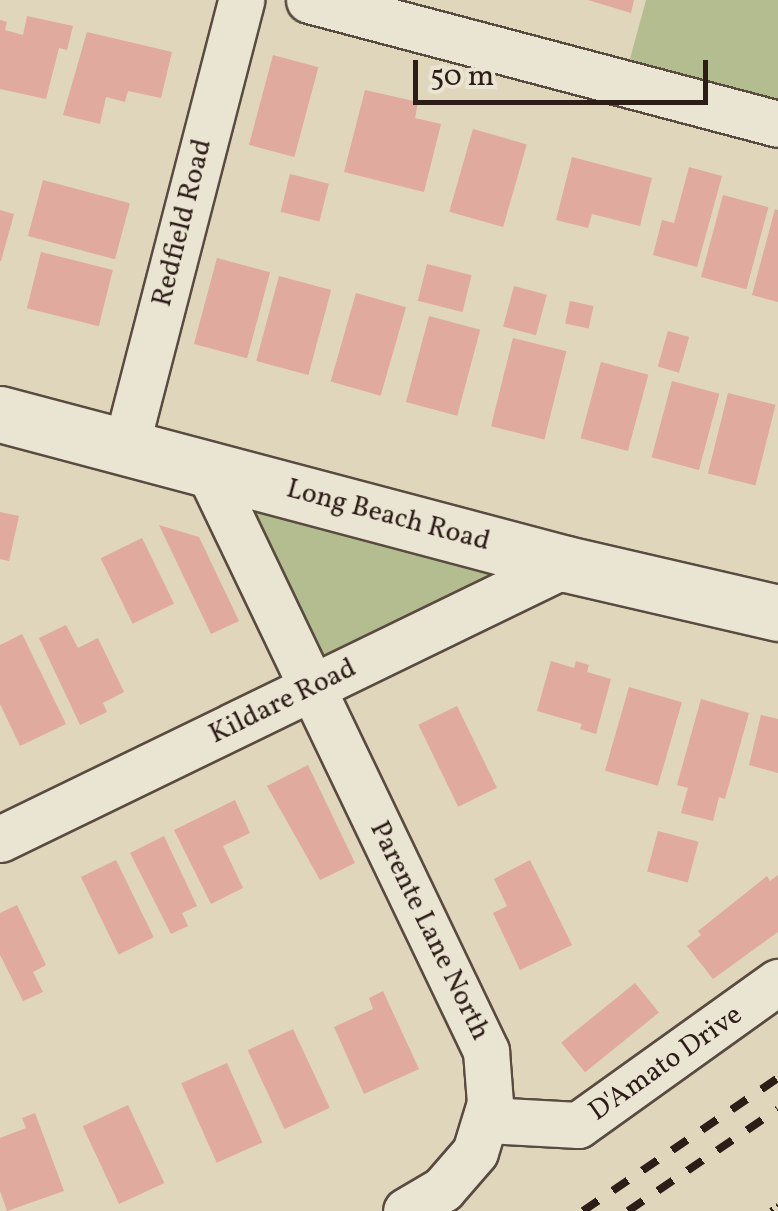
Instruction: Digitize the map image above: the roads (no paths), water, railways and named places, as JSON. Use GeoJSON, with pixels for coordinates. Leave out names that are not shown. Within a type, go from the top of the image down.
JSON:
{"type":"FeatureCollection","features":[{"type":"Feature","properties":{"kind":"main road","name":"Long Beach Road"},"geometry":{"type":"LineString","coordinates":[[0,414],[566,564],[778,613]]}},
{"type":"Feature","properties":{"kind":"street","name":"Redfield Road"},"geometry":{"type":"LineString","coordinates":[[126,446],[241,0]]}},
{"type":"Feature","properties":{"kind":"street"},"geometry":{"type":"LineString","coordinates":[[309,0],[778,124]]}},
{"type":"Feature","properties":{"kind":"street","name":"Parente Lane North"},"geometry":{"type":"LineString","coordinates":[[206,466],[480,1035],[490,1066],[487,1120],[463,1170],[443,1189],[406,1211]]}},
{"type":"Feature","properties":{"kind":"street","name":"Kildare Road"},"geometry":{"type":"LineString","coordinates":[[0,840],[566,564]]}},
{"type":"Feature","properties":{"kind":"street","name":"D'Amato Drive"},"geometry":{"type":"LineString","coordinates":[[487,1120],[578,1125],[778,982]]}},
{"type":"Feature","properties":{"kind":"railway"},"geometry":{"type":"LineString","coordinates":[[583,1211],[778,1078]]}},
{"type":"Feature","properties":{"kind":"railway"},"geometry":{"type":"LineString","coordinates":[[628,1211],[778,1109]]}}]}
